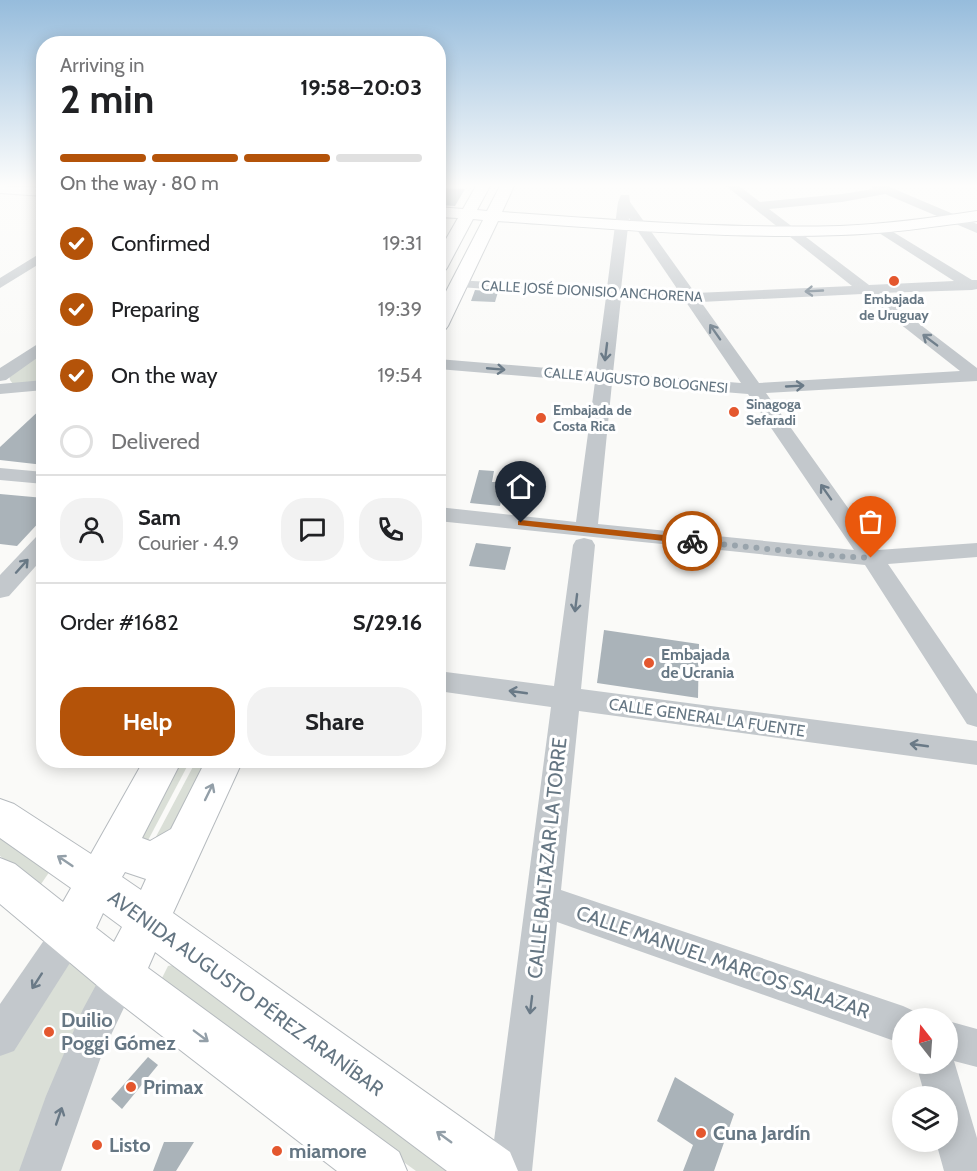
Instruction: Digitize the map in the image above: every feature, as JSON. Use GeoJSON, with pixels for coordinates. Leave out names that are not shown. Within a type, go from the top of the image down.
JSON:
{"type":"FeatureCollection","features":[{"type":"Feature","properties":{"kind":"main road"},"geometry":{"type":"LineString","coordinates":[[446,310],[480,241]]}},
{"type":"Feature","properties":{"kind":"main road"},"geometry":{"type":"LineString","coordinates":[[70,932],[160,768]]}},
{"type":"Feature","properties":{"kind":"main road"},"geometry":{"type":"LineString","coordinates":[[121,976],[221,768]]}},
{"type":"Feature","properties":{"kind":"main road","name":"AVENIDA AUGUSTO PÉREZ ARANÍBAR"},"geometry":{"type":"LineString","coordinates":[[0,816],[491,1171]]}},
{"type":"Feature","properties":{"kind":"main road"},"geometry":{"type":"LineString","coordinates":[[121,840],[126,852],[138,859],[147,860],[155,860],[172,854],[185,842]]}},
{"type":"Feature","properties":{"kind":"main road"},"geometry":{"type":"LineString","coordinates":[[0,878],[70,932],[121,976],[380,1171]]}},
{"type":"Feature","properties":{"kind":"street","name":"CALLE BALTAZAR LA TORRE"},"geometry":{"type":"LineString","coordinates":[[511,1171],[564,698],[620,241]]}},
{"type":"Feature","properties":{"kind":"street"},"geometry":{"type":"LineString","coordinates":[[655,241],[691,298],[876,564],[977,716]]}},
{"type":"Feature","properties":{"kind":"street"},"geometry":{"type":"LineString","coordinates":[[800,241],[977,376]]}},
{"type":"Feature","properties":{"kind":"street"},"geometry":{"type":"LineString","coordinates":[[900,241],[974,286]]}},
{"type":"Feature","properties":{"kind":"street"},"geometry":{"type":"LineString","coordinates":[[0,284],[36,260]]}},
{"type":"Feature","properties":{"kind":"street","name":"CALLE JOSÉ DIONISIO ANCHORENA"},"geometry":{"type":"LineString","coordinates":[[459,283],[691,298],[974,286]]}},
{"type":"Feature","properties":{"kind":"street"},"geometry":{"type":"LineString","coordinates":[[2,382],[36,352]]}},
{"type":"Feature","properties":{"kind":"street","name":"CALLE AUGUSTO BOLOGNESI"},"geometry":{"type":"LineString","coordinates":[[446,365],[753,388],[977,376]]}},
{"type":"Feature","properties":{"kind":"street"},"geometry":{"type":"LineString","coordinates":[[2,382],[36,384]]}},
{"type":"Feature","properties":{"kind":"street"},"geometry":{"type":"LineString","coordinates":[[0,474],[36,477]]}},
{"type":"Feature","properties":{"kind":"street"},"geometry":{"type":"LineString","coordinates":[[446,515],[585,537],[837,569],[977,550]]}},
{"type":"Feature","properties":{"kind":"street"},"geometry":{"type":"LineString","coordinates":[[446,528],[585,537]]}},
{"type":"Feature","properties":{"kind":"street"},"geometry":{"type":"LineString","coordinates":[[0,590],[36,551]]}},
{"type":"Feature","properties":{"kind":"street"},"geometry":{"type":"LineString","coordinates":[[876,564],[977,563]]}},
{"type":"Feature","properties":{"kind":"street","name":"CALLE GENERAL LA FUENTE"},"geometry":{"type":"LineString","coordinates":[[446,682],[977,753]]}},
{"type":"Feature","properties":{"kind":"street","name":"CALLE MANUEL MARCOS SALAZAR"},"geometry":{"type":"LineString","coordinates":[[543,900],[892,1021]]}},
{"type":"Feature","properties":{"kind":"street"},"geometry":{"type":"LineString","coordinates":[[0,1037],[70,932]]}},
{"type":"Feature","properties":{"kind":"street"},"geometry":{"type":"LineString","coordinates":[[40,1171],[62,1108],[121,976]]}},
{"type":"Feature","properties":{"kind":"street"},"geometry":{"type":"LineString","coordinates":[[958,1043],[977,1048]]}},
{"type":"Feature","properties":{"kind":"street"},"geometry":{"type":"LineString","coordinates":[[958,1145],[965,1171]]}},
{"type":"Feature","properties":{"kind":"shaded area"},"geometry":{"type":"Polygon","coordinates":[[[36,356],[36,383],[13,384],[9,375],[36,356]]]}},
{"type":"Feature","properties":{"kind":"shaded area"},"geometry":{"type":"Polygon","coordinates":[[[165,768],[186,768],[145,846],[137,843],[165,768]]]}},
{"type":"Feature","properties":{"kind":"shaded area"},"geometry":{"type":"Polygon","coordinates":[[[192,768],[211,768],[179,834],[150,848],[192,768]]]}},
{"type":"Feature","properties":{"kind":"shaded area"},"geometry":{"type":"Polygon","coordinates":[[[0,834],[50,871],[39,887],[0,856],[0,834]]]}},
{"type":"Feature","properties":{"kind":"shaded area"},"geometry":{"type":"Polygon","coordinates":[[[69,961],[104,976],[22,1171],[0,1171],[0,1056],[69,961]]]}},
{"type":"Feature","properties":{"kind":"shaded area"},"geometry":{"type":"Polygon","coordinates":[[[179,964],[459,1171],[416,1171],[165,988],[162,978],[168,966],[179,964]]]}},
{"type":"Feature","properties":{"kind":"building"},"geometry":{"type":"Polygon","coordinates":[[[475,290],[498,292],[495,302],[471,301],[475,290]]]}},
{"type":"Feature","properties":{"kind":"building"},"geometry":{"type":"Polygon","coordinates":[[[36,413],[36,464],[0,460],[0,447],[36,413]]]}},
{"type":"Feature","properties":{"kind":"building"},"geometry":{"type":"Polygon","coordinates":[[[479,470],[494,471],[492,482],[497,482],[495,491],[503,492],[500,506],[470,503],[479,470]]]}},
{"type":"Feature","properties":{"kind":"building"},"geometry":{"type":"Polygon","coordinates":[[[0,494],[36,497],[36,526],[17,546],[0,544],[0,494]]]}},
{"type":"Feature","properties":{"kind":"building"},"geometry":{"type":"Polygon","coordinates":[[[476,543],[511,547],[505,570],[469,566],[476,543]]]}},
{"type":"Feature","properties":{"kind":"building","name":"Embajada de Ucrania"},"geometry":{"type":"Polygon","coordinates":[[[604,630],[699,644],[698,698],[597,683],[604,630]]]}},
{"type":"Feature","properties":{"kind":"building","name":"Primax"},"geometry":{"type":"Polygon","coordinates":[[[148,1057],[158,1065],[122,1109],[111,1099],[148,1057]]]}},
{"type":"Feature","properties":{"kind":"building","name":"Cuna Jardín"},"geometry":{"type":"Polygon","coordinates":[[[675,1077],[734,1114],[714,1171],[683,1171],[693,1145],[657,1121],[675,1077]]]}},
{"type":"Feature","properties":{"kind":"building"},"geometry":{"type":"Polygon","coordinates":[[[164,1142],[194,1142],[176,1171],[153,1171],[164,1142]]]}},
{"type":"Feature","properties":{"kind":"way so far"},"geometry":{"type":"LineString","coordinates":[[692,541],[871,558]]}},
{"type":"Feature","properties":{"kind":"place","name":"Embajada de Uruguay"},"geometry":{"type":"Point","coordinates":[894,281]}},
{"type":"Feature","properties":{"kind":"place","name":"Sinagoga Sefaradi"},"geometry":{"type":"Point","coordinates":[734,412]}},
{"type":"Feature","properties":{"kind":"place","name":"Embajada de Costa Rica"},"geometry":{"type":"Point","coordinates":[541,418]}},
{"type":"Feature","properties":{"kind":"place","name":"Embajada de Ucrania"},"geometry":{"type":"Point","coordinates":[649,663]}},
{"type":"Feature","properties":{"kind":"place","name":"Duilio Poggi Gómez"},"geometry":{"type":"Point","coordinates":[49,1032]}},
{"type":"Feature","properties":{"kind":"place","name":"Primax"},"geometry":{"type":"Point","coordinates":[131,1087]}},
{"type":"Feature","properties":{"kind":"place","name":"Cuna Jardín"},"geometry":{"type":"Point","coordinates":[701,1133]}},
{"type":"Feature","properties":{"kind":"place","name":"Listo"},"geometry":{"type":"Point","coordinates":[97,1145]}},
{"type":"Feature","properties":{"kind":"place","name":"miamore"},"geometry":{"type":"Point","coordinates":[277,1151]}},
{"type":"Feature","properties":{"kind":"route"},"geometry":{"type":"LineString","coordinates":[[521,523],[692,541]]}}]}
